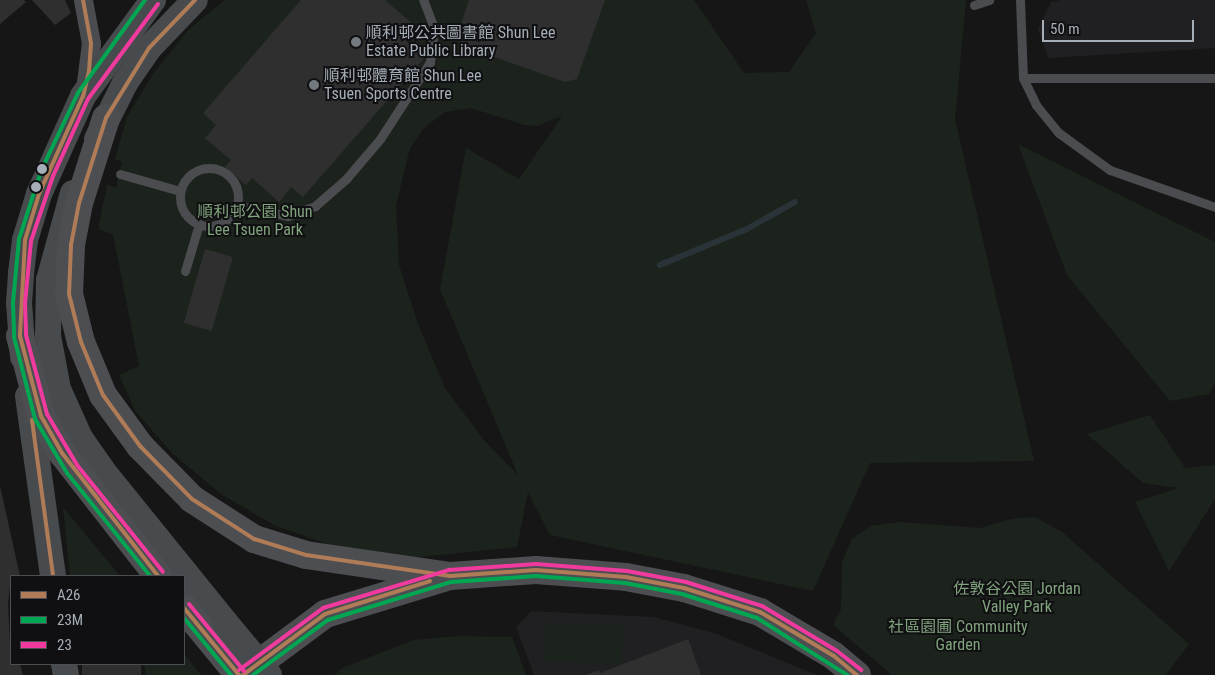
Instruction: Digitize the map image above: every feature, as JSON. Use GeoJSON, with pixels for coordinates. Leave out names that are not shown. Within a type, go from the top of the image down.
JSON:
{"type":"FeatureCollection","features":[{"type":"Feature","properties":{"kind":"main road"},"geometry":{"type":"LineString","coordinates":[[53,575],[20,336],[19,303],[25,240],[44,180],[83,96],[153,0]]}},
{"type":"Feature","properties":{"kind":"main road"},"geometry":{"type":"LineString","coordinates":[[177,575],[90,453],[64,405],[53,371],[47,318],[52,263],[69,201],[106,118],[149,48],[195,0]]}},
{"type":"Feature","properties":{"kind":"main road"},"geometry":{"type":"LineString","coordinates":[[106,118],[79,203],[70,245],[69,294],[82,342],[103,395],[140,446],[192,499],[254,539],[306,555],[450,576],[536,570],[626,577],[684,588],[760,612],[834,656],[857,675]]}},
{"type":"Feature","properties":{"kind":"main road"},"geometry":{"type":"LineString","coordinates":[[20,336],[41,416],[62,453],[157,575]]}},
{"type":"Feature","properties":{"kind":"main road"},"geometry":{"type":"LineString","coordinates":[[244,675],[325,614],[450,576]]}},
{"type":"Feature","properties":{"kind":"main road"},"geometry":{"type":"LineString","coordinates":[[185,586],[216,629],[239,675]]}},
{"type":"Feature","properties":{"kind":"main road"},"geometry":{"type":"LineString","coordinates":[[185,609],[216,629],[268,675]]}},
{"type":"Feature","properties":{"kind":"street"},"geometry":{"type":"LineString","coordinates":[[83,0],[92,43],[83,96]]}},
{"type":"Feature","properties":{"kind":"lane"},"geometry":{"type":"LineString","coordinates":[[237,206],[288,216],[315,206],[346,178],[413,93],[430,62],[434,28],[423,0]]}},
{"type":"Feature","properties":{"kind":"lane"},"geometry":{"type":"LineString","coordinates":[[974,5],[989,0]]}},
{"type":"Feature","properties":{"kind":"lane"},"geometry":{"type":"LineString","coordinates":[[1020,0],[1023,78],[1036,105],[1059,133],[1084,154],[1110,170],[1215,207]]}},
{"type":"Feature","properties":{"kind":"lane"},"geometry":{"type":"LineString","coordinates":[[434,28],[457,35]]}},
{"type":"Feature","properties":{"kind":"lane"},"geometry":{"type":"LineString","coordinates":[[1023,78],[1215,78]]}},
{"type":"Feature","properties":{"kind":"lane"},"geometry":{"type":"LineString","coordinates":[[216,169],[232,179],[237,206],[226,221],[218,225],[199,224],[186,215],[180,191],[190,175],[216,169]]}},
{"type":"Feature","properties":{"kind":"lane"},"geometry":{"type":"LineString","coordinates":[[120,174],[180,191]]}},
{"type":"Feature","properties":{"kind":"lane"},"geometry":{"type":"LineString","coordinates":[[184,271],[199,224]]}},
{"type":"Feature","properties":{"kind":"shaded area"},"geometry":{"type":"Polygon","coordinates":[[[1061,0],[1215,0],[1215,48],[1048,58],[1038,29],[1051,2],[1061,0]]]}},
{"type":"Feature","properties":{"kind":"shaded area"},"geometry":{"type":"Polygon","coordinates":[[[531,611],[654,617],[717,634],[817,675],[534,675],[516,627],[531,611]]]}},
{"type":"Feature","properties":{"kind":"green space","name":"順利邨公園 Shun Lee Tsuen Park"},"geometry":{"type":"Polygon","coordinates":[[[225,0],[694,0],[744,73],[789,72],[816,33],[806,0],[966,0],[955,119],[1034,461],[870,463],[813,591],[550,535],[528,492],[517,547],[409,558],[338,548],[274,525],[221,494],[173,454],[136,412],[119,375],[139,366],[113,234],[98,229],[107,185],[116,188],[122,162],[115,159],[127,117],[153,74],[189,29],[225,0]],[[471,108],[445,112],[425,127],[410,148],[396,205],[399,265],[418,324],[445,388],[483,439],[518,475],[440,289],[466,148],[519,179],[562,116],[537,126],[524,125],[471,108]]]}},
{"type":"Feature","properties":{"kind":"green space"},"geometry":{"type":"Polygon","coordinates":[[[1018,144],[1215,242],[1215,383],[1209,394],[1170,401],[1067,275],[1018,144]]]}},
{"type":"Feature","properties":{"kind":"green space"},"geometry":{"type":"Polygon","coordinates":[[[1150,415],[1185,468],[1215,465],[1215,499],[1169,571],[1135,502],[1179,488],[1143,483],[1087,434],[1150,415]]]}},
{"type":"Feature","properties":{"kind":"green space"},"geometry":{"type":"Polygon","coordinates":[[[63,507],[119,575],[70,575],[63,507]]]}},
{"type":"Feature","properties":{"kind":"green space","name":"佐敦谷公園 Jordan Valley Park"},"geometry":{"type":"Polygon","coordinates":[[[1035,517],[1062,532],[1189,644],[1166,675],[892,675],[833,625],[841,609],[842,562],[852,539],[871,526],[900,522],[980,528],[1011,519],[1035,517]]]}},
{"type":"Feature","properties":{"kind":"green space"},"geometry":{"type":"Polygon","coordinates":[[[544,623],[623,624],[622,663],[543,662],[544,623]]]}},
{"type":"Feature","properties":{"kind":"green space"},"geometry":{"type":"Polygon","coordinates":[[[458,636],[512,637],[526,675],[335,675],[342,668],[413,640],[458,636]]]}},
{"type":"Feature","properties":{"kind":"green space"},"geometry":{"type":"Polygon","coordinates":[[[185,655],[201,675],[146,675],[144,665],[185,665],[185,655]]]}},
{"type":"Feature","properties":{"kind":"building"},"geometry":{"type":"Polygon","coordinates":[[[0,0],[24,0],[26,2],[0,24],[0,0]]]}},
{"type":"Feature","properties":{"kind":"building"},"geometry":{"type":"Polygon","coordinates":[[[32,0],[65,0],[71,13],[55,25],[32,0]]]}},
{"type":"Feature","properties":{"kind":"building","name":"順利邨體育館 Shun Lee Tsuen Sports Centre"},"geometry":{"type":"Polygon","coordinates":[[[301,0],[385,0],[415,26],[404,39],[425,57],[303,197],[291,187],[279,202],[252,178],[246,185],[225,167],[231,160],[205,138],[216,125],[203,113],[301,0]]]}},
{"type":"Feature","properties":{"kind":"building"},"geometry":{"type":"Polygon","coordinates":[[[469,0],[605,0],[577,79],[565,82],[464,46],[457,35],[469,0]]]}},
{"type":"Feature","properties":{"kind":"building"},"geometry":{"type":"Polygon","coordinates":[[[205,249],[233,257],[212,331],[184,323],[205,249]]]}},
{"type":"Feature","properties":{"kind":"building"},"geometry":{"type":"Polygon","coordinates":[[[0,486],[20,575],[10,575],[8,604],[10,665],[20,665],[23,675],[0,675],[0,486]]]}},
{"type":"Feature","properties":{"kind":"building"},"geometry":{"type":"Polygon","coordinates":[[[688,639],[701,675],[585,675],[599,670],[600,673],[688,639]]]}},
{"type":"Feature","properties":{"kind":"building"},"geometry":{"type":"Polygon","coordinates":[[[82,665],[141,665],[141,675],[82,675],[82,665]]]}},
{"type":"Feature","properties":{"kind":"waterway"},"geometry":{"type":"LineString","coordinates":[[660,265],[747,229],[795,202]]}},
{"type":"Feature","properties":{"kind":"transit line","name":"A26"},"geometry":{"type":"LineString","coordinates":[[83,0],[91,43],[89,71],[83,96],[39,194],[25,240],[20,336],[41,416],[62,453],[157,575]]}},
{"type":"Feature","properties":{"kind":"transit line","name":"23M"},"geometry":{"type":"LineString","coordinates":[[145,0],[78,93],[41,171],[19,239],[13,303],[14,337],[35,419],[67,473],[149,575]]}},
{"type":"Feature","properties":{"kind":"transit line","name":"A26"},"geometry":{"type":"LineString","coordinates":[[195,0],[149,48],[106,118],[79,203],[71,245],[69,294],[81,342],[103,395],[140,446],[192,499],[254,539],[306,555],[450,576],[536,570],[626,577],[684,588],[760,612],[834,656],[857,675]]}},
{"type":"Feature","properties":{"kind":"transit line","name":"23"},"geometry":{"type":"LineString","coordinates":[[158,4],[88,99],[53,176],[31,241],[25,303],[26,335],[47,414],[77,465],[163,572]]}},
{"type":"Feature","properties":{"kind":"transit line","name":"A26"},"geometry":{"type":"LineString","coordinates":[[32,420],[53,575]]}},
{"type":"Feature","properties":{"kind":"transit line","name":"23"},"geometry":{"type":"LineString","coordinates":[[239,670],[323,608],[449,570],[536,564],[627,571],[686,582],[762,606],[837,651],[861,670]]}},
{"type":"Feature","properties":{"kind":"transit line","name":"23M"},"geometry":{"type":"LineString","coordinates":[[253,675],[328,620],[451,582],[536,576],[625,583],[682,594],[757,618],[847,675]]}},
{"type":"Feature","properties":{"kind":"transit line","name":"A26"},"geometry":{"type":"LineString","coordinates":[[243,675],[325,614],[430,581]]}},
{"type":"Feature","properties":{"kind":"transit line","name":"23"},"geometry":{"type":"LineString","coordinates":[[189,604],[244,671]]}},
{"type":"Feature","properties":{"kind":"transit line","name":"A26"},"geometry":{"type":"LineString","coordinates":[[185,609],[239,675]]}},
{"type":"Feature","properties":{"kind":"transit line","name":"23M"},"geometry":{"type":"LineString","coordinates":[[185,619],[231,675]]}},
{"type":"Feature","properties":{"kind":"place","name":"順利邨公共圖書館 Shun Lee Estate Public Library"},"geometry":{"type":"Point","coordinates":[356,42]}},
{"type":"Feature","properties":{"kind":"place","name":"順利邨體育館 Shun Lee Tsuen Sports Centre"},"geometry":{"type":"Point","coordinates":[314,85]}},
{"type":"Feature","properties":{"kind":"park label","name":"社區園圃 Community Garden"},"geometry":{"type":"Point","coordinates":[958,636]}}]}
